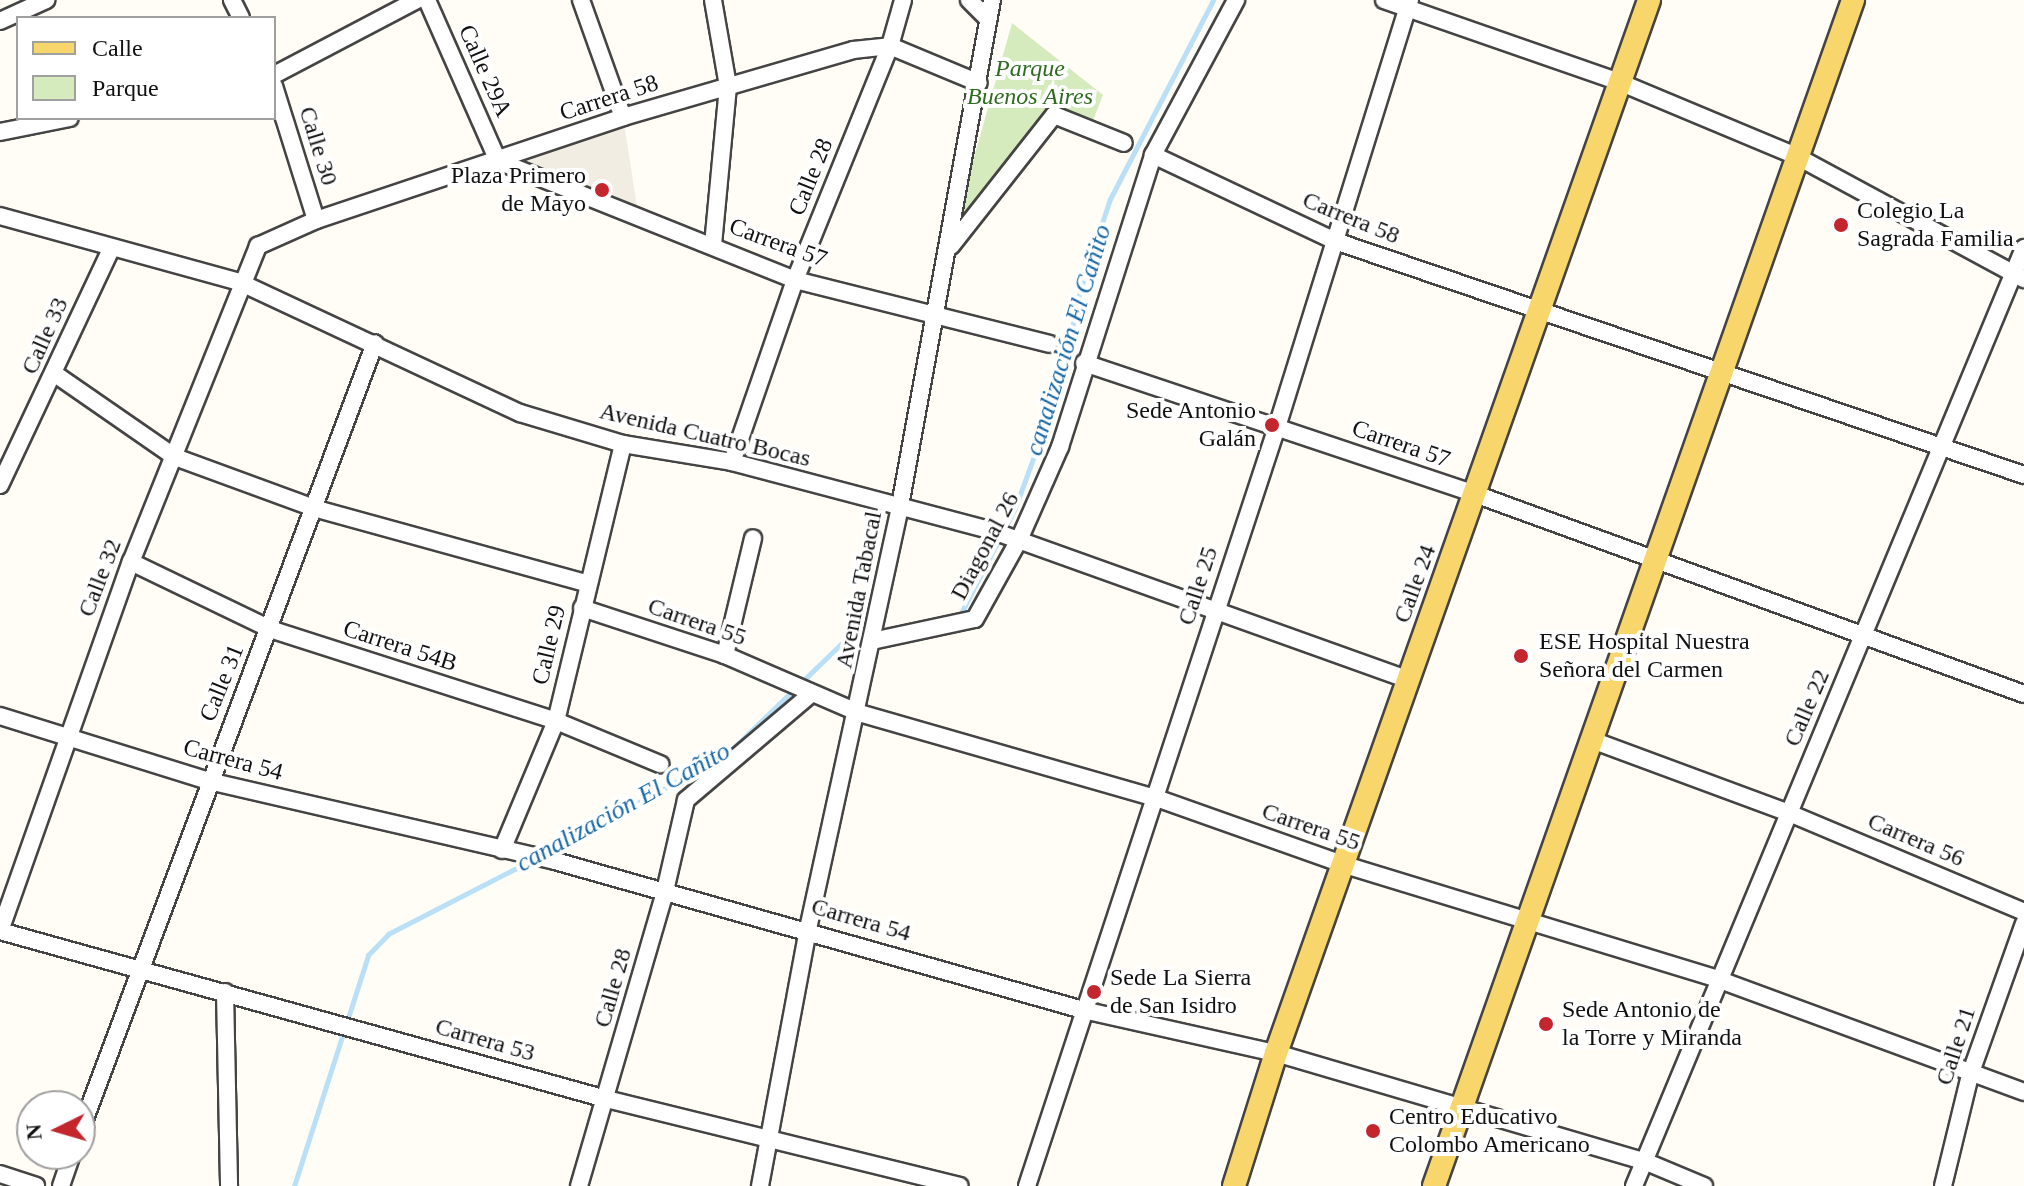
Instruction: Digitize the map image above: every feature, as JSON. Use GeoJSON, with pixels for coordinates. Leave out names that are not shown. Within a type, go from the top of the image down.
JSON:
{"type":"FeatureCollection","features":[{"type":"Feature","properties":{"kind":"main road","name":"Calle 24"},"geometry":{"type":"LineString","coordinates":[[1234,1186],[1276,1053],[1649,0]]}},
{"type":"Feature","properties":{"kind":"main road"},"geometry":{"type":"LineString","coordinates":[[1434,1186],[1853,0]]}},
{"type":"Feature","properties":{"kind":"street"},"geometry":{"type":"LineString","coordinates":[[0,21],[24,4],[46,0]]}},
{"type":"Feature","properties":{"kind":"street"},"geometry":{"type":"LineString","coordinates":[[276,74],[417,0]]}},
{"type":"Feature","properties":{"kind":"street","name":"Calle 29A"},"geometry":{"type":"LineString","coordinates":[[427,0],[498,161]]}},
{"type":"Feature","properties":{"kind":"street"},"geometry":{"type":"LineString","coordinates":[[581,0],[623,117]]}},
{"type":"Feature","properties":{"kind":"street"},"geometry":{"type":"LineString","coordinates":[[713,0],[728,86],[713,245]]}},
{"type":"Feature","properties":{"kind":"street","name":"Calle 28"},"geometry":{"type":"LineString","coordinates":[[732,462],[795,280],[890,46],[903,0]]}},
{"type":"Feature","properties":{"kind":"street"},"geometry":{"type":"LineString","coordinates":[[969,0],[988,19]]}},
{"type":"Feature","properties":{"kind":"street","name":"Avenida Tabacal"},"geometry":{"type":"LineString","coordinates":[[760,1186],[808,929],[859,713],[900,506],[992,0]]}},
{"type":"Feature","properties":{"kind":"street","name":"Diagonal 26"},"geometry":{"type":"LineString","coordinates":[[874,632],[975,619],[1012,537],[1060,447],[1084,363],[1153,155],[1236,0]]}},
{"type":"Feature","properties":{"kind":"street"},"geometry":{"type":"LineString","coordinates":[[1384,0],[1409,4],[1619,82],[1798,157],[2018,278]]}},
{"type":"Feature","properties":{"kind":"street","name":"Calle 25"},"geometry":{"type":"LineString","coordinates":[[1027,1186],[1277,427],[1409,4]]}},
{"type":"Feature","properties":{"kind":"street","name":"Carrera 58"},"geometry":{"type":"LineString","coordinates":[[258,246],[316,220],[623,117],[853,50],[890,46],[979,83]]}},
{"type":"Feature","properties":{"kind":"street","name":"Calle 30"},"geometry":{"type":"LineString","coordinates":[[276,92],[316,220]]}},
{"type":"Feature","properties":{"kind":"street"},"geometry":{"type":"LineString","coordinates":[[948,250],[1054,115],[1124,143]]}},
{"type":"Feature","properties":{"kind":"street"},"geometry":{"type":"LineString","coordinates":[[0,132],[60,120]]}},
{"type":"Feature","properties":{"kind":"street","name":"Carrera 58"},"geometry":{"type":"LineString","coordinates":[[1153,155],[1335,241],[1537,311],[1943,443]]}},
{"type":"Feature","properties":{"kind":"street","name":"Carrera 57"},"geometry":{"type":"LineString","coordinates":[[498,161],[795,280],[934,312],[1049,344]]}},
{"type":"Feature","properties":{"kind":"street","name":"Avenida Cuatro Bocas"},"geometry":{"type":"LineString","coordinates":[[0,216],[239,282],[520,413],[623,444],[732,462],[1012,537],[1408,680]]}},
{"type":"Feature","properties":{"kind":"street","name":"Calle 32"},"geometry":{"type":"LineString","coordinates":[[0,931],[131,562],[175,457],[239,282],[258,246]]}},
{"type":"Feature","properties":{"kind":"street","name":"Calle 22"},"geometry":{"type":"LineString","coordinates":[[1634,1186],[1943,443],[2018,278],[2024,248]]}},
{"type":"Feature","properties":{"kind":"street","name":"Calle 33"},"geometry":{"type":"LineString","coordinates":[[0,485],[55,374],[111,249]]}},
{"type":"Feature","properties":{"kind":"street","name":"Calle 31"},"geometry":{"type":"LineString","coordinates":[[95,1090],[209,781],[317,509],[375,343]]}},
{"type":"Feature","properties":{"kind":"street","name":"Carrera 57"},"geometry":{"type":"LineString","coordinates":[[1084,363],[1475,494],[1864,633]]}},
{"type":"Feature","properties":{"kind":"street"},"geometry":{"type":"LineString","coordinates":[[55,374],[175,457],[317,509],[586,583]]}},
{"type":"Feature","properties":{"kind":"street"},"geometry":{"type":"LineString","coordinates":[[1943,443],[2024,475]]}},
{"type":"Feature","properties":{"kind":"street","name":"Calle 29"},"geometry":{"type":"LineString","coordinates":[[502,850],[556,721],[586,583],[623,444]]}},
{"type":"Feature","properties":{"kind":"street"},"geometry":{"type":"LineString","coordinates":[[725,655],[753,538]]}},
{"type":"Feature","properties":{"kind":"street","name":"Carrera 54B"},"geometry":{"type":"LineString","coordinates":[[131,562],[270,629],[556,721],[660,764]]}},
{"type":"Feature","properties":{"kind":"street","name":"Carrera 55"},"geometry":{"type":"LineString","coordinates":[[582,608],[725,655],[859,713],[1156,798],[1345,865],[1720,980],[1970,1075],[2024,1092]]}},
{"type":"Feature","properties":{"kind":"street"},"geometry":{"type":"LineString","coordinates":[[1864,633],[2024,694]]}},
{"type":"Feature","properties":{"kind":"street","name":"Calle 28"},"geometry":{"type":"LineString","coordinates":[[579,1186],[665,891],[686,800],[811,694]]}},
{"type":"Feature","properties":{"kind":"street","name":"Carrera 54"},"geometry":{"type":"LineString","coordinates":[[0,716],[209,781],[555,861],[808,929],[1083,1010],[1276,1053],[1644,1161],[1704,1186]]}},
{"type":"Feature","properties":{"kind":"street","name":"Carrera 56"},"geometry":{"type":"LineString","coordinates":[[1592,740],[1789,813],[2024,912]]}},
{"type":"Feature","properties":{"kind":"street","name":"Calle 21"},"geometry":{"type":"LineString","coordinates":[[1943,1186],[1970,1075],[2024,923]]}},
{"type":"Feature","properties":{"kind":"street","name":"Carrera 53"},"geometry":{"type":"LineString","coordinates":[[0,931],[606,1099],[959,1186]]}},
{"type":"Feature","properties":{"kind":"street"},"geometry":{"type":"LineString","coordinates":[[225,992],[229,1186]]}},
{"type":"Feature","properties":{"kind":"street"},"geometry":{"type":"LineString","coordinates":[[0,1174],[36,1186]]}},
{"type":"Feature","properties":{"kind":"green space","name":"Parque Buenos Aires"},"geometry":{"type":"Polygon","coordinates":[[[1012,23],[1103,95],[1092,123],[1051,109],[953,232],[1012,23]]]}},
{"type":"Feature","properties":{"kind":"shaded area","name":"Plaza Primero de Mayo"},"geometry":{"type":"Polygon","coordinates":[[[623,117],[639,219],[498,161],[623,117]]]}},
{"type":"Feature","properties":{"kind":"waterway","name":"canalización El Cañito"},"geometry":{"type":"LineString","coordinates":[[960,615],[1015,508],[1060,385],[1080,290],[1110,199],[1213,0]]}},
{"type":"Feature","properties":{"kind":"waterway","name":"canalización El Cañito"},"geometry":{"type":"LineString","coordinates":[[546,853],[727,754],[843,642],[869,636]]}},
{"type":"Feature","properties":{"kind":"waterway","name":"canalización El Cañito"},"geometry":{"type":"LineString","coordinates":[[294,1186],[368,955],[388,934],[530,861]]}},
{"type":"Feature","properties":{"kind":"place","name":"Plaza Primero de Mayo"},"geometry":{"type":"Point","coordinates":[602,190]}},
{"type":"Feature","properties":{"kind":"place","name":"Colegio La Sagrada Familia"},"geometry":{"type":"Point","coordinates":[1841,225]}},
{"type":"Feature","properties":{"kind":"place","name":"Sede Antonio Galán"},"geometry":{"type":"Point","coordinates":[1272,425]}},
{"type":"Feature","properties":{"kind":"place","name":"ESE Hospital Nuestra Señora del Carmen"},"geometry":{"type":"Point","coordinates":[1521,656]}},
{"type":"Feature","properties":{"kind":"place","name":"Sede La Sierra de San Isidro"},"geometry":{"type":"Point","coordinates":[1094,992]}},
{"type":"Feature","properties":{"kind":"place","name":"Sede Antonio de la Torre y Miranda"},"geometry":{"type":"Point","coordinates":[1546,1024]}},
{"type":"Feature","properties":{"kind":"place","name":"Centro Educativo Colombo Americano"},"geometry":{"type":"Point","coordinates":[1373,1131]}}]}
